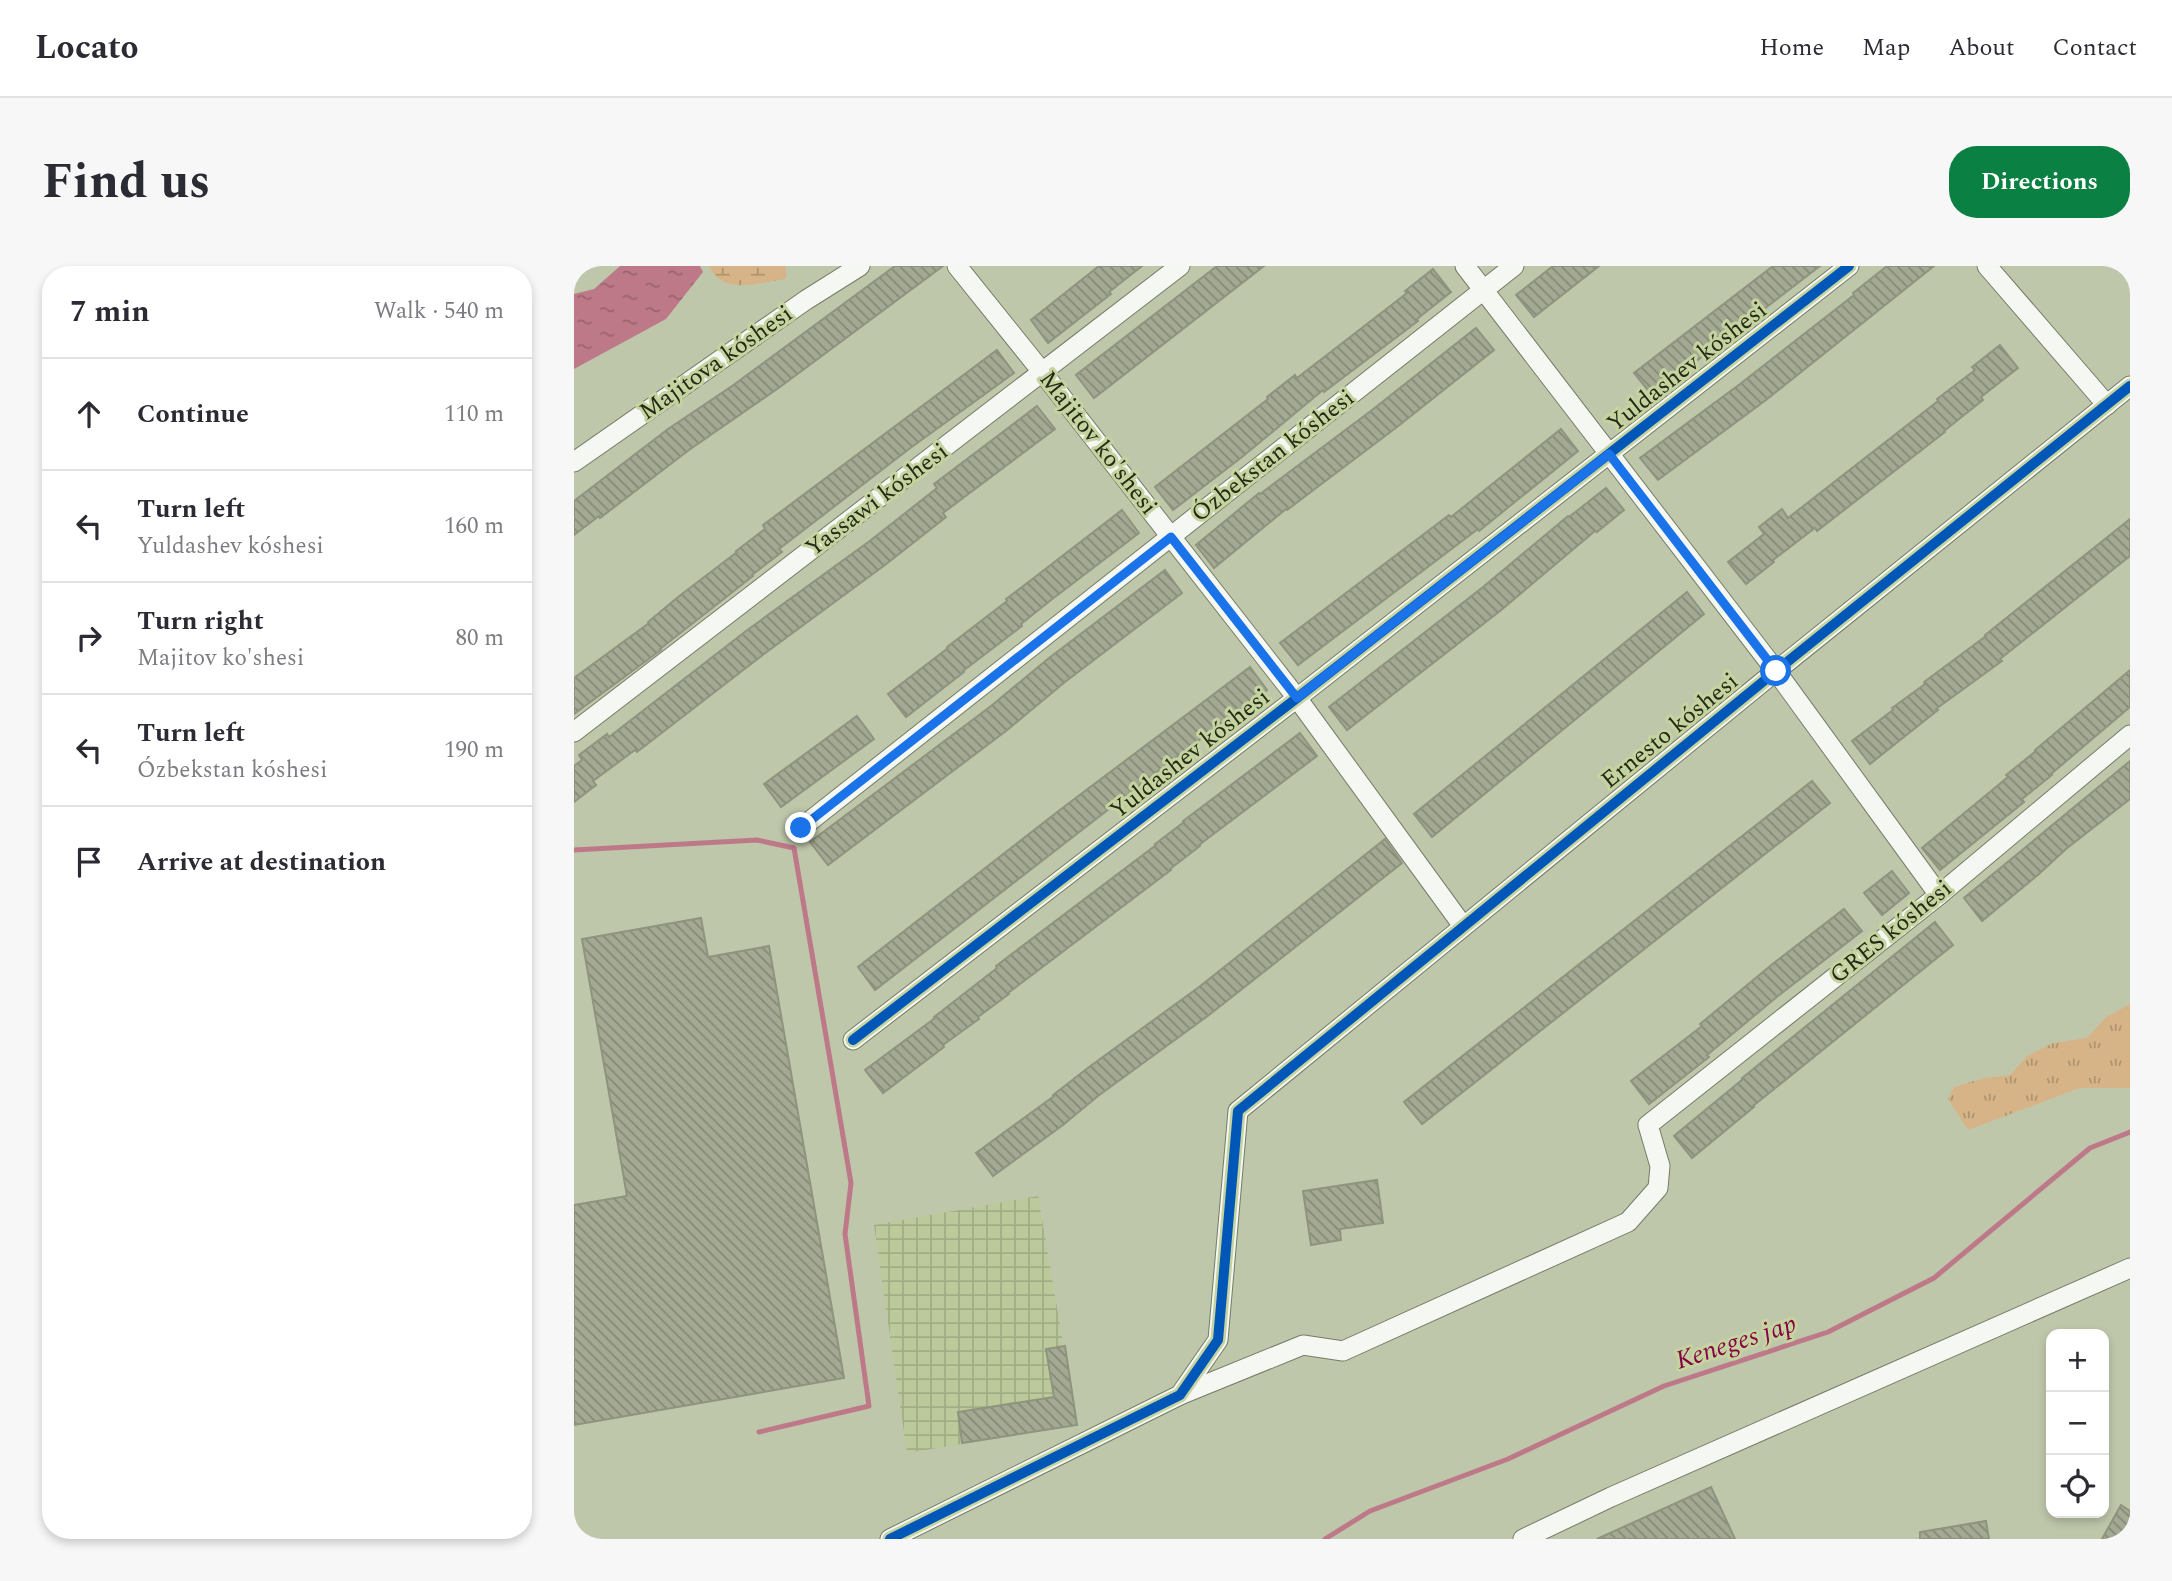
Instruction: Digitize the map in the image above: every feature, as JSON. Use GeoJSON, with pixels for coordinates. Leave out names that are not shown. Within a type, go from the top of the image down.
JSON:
{"type":"FeatureCollection","features":[{"type":"Feature","properties":{"kind":"street","name":"Majitova kóshesi"},"geometry":{"type":"LineString","coordinates":[[574,462],[806,300],[860,266]]}},
{"type":"Feature","properties":{"kind":"street","name":"Majitov ko'shesi"},"geometry":{"type":"LineString","coordinates":[[957,266],[1297,698],[1463,926]]}},
{"type":"Feature","properties":{"kind":"street","name":"Yassawi kóshesi"},"geometry":{"type":"LineString","coordinates":[[574,732],[1180,266]]}},
{"type":"Feature","properties":{"kind":"street"},"geometry":{"type":"LineString","coordinates":[[1465,266],[1776,671],[1939,895]]}},
{"type":"Feature","properties":{"kind":"street","name":"Ózbekstan kóshesi"},"geometry":{"type":"LineString","coordinates":[[801,828],[1514,266]]}},
{"type":"Feature","properties":{"kind":"street","name":"Yuldashev kóshesi"},"geometry":{"type":"LineString","coordinates":[[853,1041],[1849,266]]}},
{"type":"Feature","properties":{"kind":"street"},"geometry":{"type":"LineString","coordinates":[[1987,266],[2107,405]]}},
{"type":"Feature","properties":{"kind":"street","name":"Ernesto kóshesi"},"geometry":{"type":"LineString","coordinates":[[1180,1395],[1218,1340],[1238,1111],[1776,671],[2130,386]]}},
{"type":"Feature","properties":{"kind":"street","name":"GRES kóshesi"},"geometry":{"type":"LineString","coordinates":[[1180,1395],[1303,1345],[1343,1351],[1628,1222],[1658,1188],[1660,1166],[1648,1125],[1939,895],[2130,735]]}},
{"type":"Feature","properties":{"kind":"street"},"geometry":{"type":"LineString","coordinates":[[1523,1539],[1611,1497],[2130,1268]]}},
{"type":"Feature","properties":{"kind":"street"},"geometry":{"type":"LineString","coordinates":[[890,1539],[1180,1395]]}},
{"type":"Feature","properties":{"kind":"shaded area"},"geometry":{"type":"Polygon","coordinates":[[[1038,1196],[1077,1425],[907,1453],[874,1225],[1038,1196]]]}},
{"type":"Feature","properties":{"kind":"green space"},"geometry":{"type":"Polygon","coordinates":[[[709,266],[786,266],[786,279],[733,285],[716,276],[709,266]]]}},
{"type":"Feature","properties":{"kind":"green space"},"geometry":{"type":"Polygon","coordinates":[[[2130,1004],[2130,1088],[2080,1088],[1968,1130],[1948,1099],[1954,1087],[1984,1078],[2010,1075],[2027,1056],[2053,1043],[2087,1038],[2106,1017],[2130,1004]]]}},
{"type":"Feature","properties":{"kind":"water"},"geometry":{"type":"Polygon","coordinates":[[[620,266],[700,266],[703,272],[666,319],[574,369],[574,294],[594,289],[620,266]]]}},
{"type":"Feature","properties":{"kind":"building"},"geometry":{"type":"Polygon","coordinates":[[[895,266],[943,266],[574,535],[574,501],[668,429],[732,386],[895,266]]]}},
{"type":"Feature","properties":{"kind":"building"},"geometry":{"type":"Polygon","coordinates":[[[1099,266],[1142,266],[1048,343],[1031,320],[1099,266]]]}},
{"type":"Feature","properties":{"kind":"building"},"geometry":{"type":"Polygon","coordinates":[[[1217,266],[1264,266],[1094,398],[1076,375],[1217,266]]]}},
{"type":"Feature","properties":{"kind":"building"},"geometry":{"type":"Polygon","coordinates":[[[1553,266],[1599,266],[1534,317],[1516,295],[1553,266]]]}},
{"type":"Feature","properties":{"kind":"building"},"geometry":{"type":"Polygon","coordinates":[[[1773,266],[1820,266],[1652,395],[1634,373],[1773,266]]]}},
{"type":"Feature","properties":{"kind":"building"},"geometry":{"type":"Polygon","coordinates":[[[1887,266],[1934,266],[1766,400],[1658,480],[1640,458],[1740,384],[1887,266]]]}},
{"type":"Feature","properties":{"kind":"building"},"geometry":{"type":"Polygon","coordinates":[[[1433,269],[1451,292],[1417,319],[1418,321],[1324,392],[1323,390],[1173,510],[1155,487],[1295,375],[1297,378],[1407,293],[1405,291],[1433,269]]]}},
{"type":"Feature","properties":{"kind":"building"},"geometry":{"type":"Polygon","coordinates":[[[1476,328],[1494,350],[1397,427],[1286,509],[1214,568],[1196,545],[1259,493],[1372,410],[1476,328]]]}},
{"type":"Feature","properties":{"kind":"building"},"geometry":{"type":"Polygon","coordinates":[[[2000,345],[2018,368],[1981,397],[1983,400],[1945,432],[1817,531],[1815,528],[1773,560],[1774,562],[1746,584],[1728,562],[1764,534],[1759,527],[1782,509],[1788,518],[1938,401],[1937,399],[1975,370],[1972,367],[2000,345]]]}},
{"type":"Feature","properties":{"kind":"building"},"geometry":{"type":"Polygon","coordinates":[[[997,350],[1014,373],[909,449],[779,549],[782,552],[753,576],[661,650],[574,714],[574,678],[649,623],[737,552],[765,529],[763,525],[997,350]]]}},
{"type":"Feature","properties":{"kind":"building"},"geometry":{"type":"Polygon","coordinates":[[[1037,406],[1055,429],[943,513],[946,517],[885,565],[637,752],[635,750],[593,781],[596,785],[574,802],[574,766],[582,760],[579,755],[607,734],[609,737],[746,631],[871,540],[937,488],[934,484],[1037,406]]]}},
{"type":"Feature","properties":{"kind":"building"},"geometry":{"type":"Polygon","coordinates":[[[1561,429],[1578,451],[1479,531],[1478,529],[1298,665],[1280,643],[1449,515],[1451,517],[1561,429]]]}},
{"type":"Feature","properties":{"kind":"building"},"geometry":{"type":"Polygon","coordinates":[[[1606,488],[1624,510],[1347,730],[1329,707],[1606,488]]]}},
{"type":"Feature","properties":{"kind":"building"},"geometry":{"type":"Polygon","coordinates":[[[1122,510],[1139,533],[906,717],[888,694],[1122,510]]]}},
{"type":"Feature","properties":{"kind":"building"},"geometry":{"type":"Polygon","coordinates":[[[2130,519],[2130,556],[1870,764],[1852,741],[2130,519]]]}},
{"type":"Feature","properties":{"kind":"building"},"geometry":{"type":"Polygon","coordinates":[[[1165,570],[1182,593],[1065,682],[1006,731],[828,865],[810,842],[991,706],[1049,658],[1165,570]]]}},
{"type":"Feature","properties":{"kind":"building"},"geometry":{"type":"Polygon","coordinates":[[[1687,592],[1704,614],[1432,837],[1414,814],[1687,592]]]}},
{"type":"Feature","properties":{"kind":"building"},"geometry":{"type":"Polygon","coordinates":[[[1250,667],[1267,690],[875,990],[858,967],[1250,667]]]}},
{"type":"Feature","properties":{"kind":"building"},"geometry":{"type":"Polygon","coordinates":[[[2130,670],[2130,707],[2022,799],[2024,802],[1940,870],[1922,848],[2130,670]]]}},
{"type":"Feature","properties":{"kind":"building"},"geometry":{"type":"Polygon","coordinates":[[[857,716],[874,739],[781,807],[764,784],[857,716]]]}},
{"type":"Feature","properties":{"kind":"building"},"geometry":{"type":"Polygon","coordinates":[[[1300,733],[1317,756],[1008,993],[978,1017],[979,1019],[943,1045],[944,1047],[883,1093],[865,1070],[1300,733]]]}},
{"type":"Feature","properties":{"kind":"building"},"geometry":{"type":"Polygon","coordinates":[[[2130,761],[2130,799],[2066,849],[1982,921],[1964,898],[2130,761]]]}},
{"type":"Feature","properties":{"kind":"building"},"geometry":{"type":"Polygon","coordinates":[[[1812,781],[1830,803],[1422,1124],[1404,1102],[1812,781]]]}},
{"type":"Feature","properties":{"kind":"building"},"geometry":{"type":"Polygon","coordinates":[[[1385,839],[1402,863],[1209,1015],[993,1176],[976,1153],[1199,987],[1385,839]]]}},
{"type":"Feature","properties":{"kind":"building"},"geometry":{"type":"Polygon","coordinates":[[[1892,871],[1909,893],[1882,915],[1864,893],[1892,871]]]}},
{"type":"Feature","properties":{"kind":"building"},"geometry":{"type":"Polygon","coordinates":[[[1844,909],[1862,931],[1778,996],[1707,1055],[1709,1057],[1649,1104],[1631,1081],[1702,1026],[1700,1024],[1775,962],[1844,909]]]}},
{"type":"Feature","properties":{"kind":"building"},"geometry":{"type":"Polygon","coordinates":[[[701,918],[708,957],[769,946],[844,1378],[574,1425],[574,1205],[627,1196],[582,939],[701,918]]]}},
{"type":"Feature","properties":{"kind":"building"},"geometry":{"type":"Polygon","coordinates":[[[1935,922],[1953,945],[1692,1158],[1674,1136],[1935,922]]]}},
{"type":"Feature","properties":{"kind":"building"},"geometry":{"type":"Polygon","coordinates":[[[1377,1180],[1383,1223],[1340,1229],[1341,1240],[1311,1245],[1303,1191],[1377,1180]]]}},
{"type":"Feature","properties":{"kind":"building"},"geometry":{"type":"Polygon","coordinates":[[[1065,1346],[1077,1425],[962,1443],[958,1412],[1054,1397],[1046,1349],[1065,1346]]]}},
{"type":"Feature","properties":{"kind":"building"},"geometry":{"type":"Polygon","coordinates":[[[1711,1487],[1735,1539],[1597,1539],[1711,1487]]]}},
{"type":"Feature","properties":{"kind":"building"},"geometry":{"type":"Polygon","coordinates":[[[2121,1505],[2130,1511],[2130,1539],[2102,1539],[2121,1505]]]}},
{"type":"Feature","properties":{"kind":"building"},"geometry":{"type":"Polygon","coordinates":[[[1986,1521],[1989,1539],[1920,1539],[1920,1532],[1986,1521]]]}},
{"type":"Feature","properties":{"kind":"waterway"},"geometry":{"type":"LineString","coordinates":[[574,850],[757,840],[794,848],[851,1183],[845,1234],[869,1406],[759,1432]]}},
{"type":"Feature","properties":{"kind":"waterway","name":"Keneges jap"},"geometry":{"type":"LineString","coordinates":[[1325,1539],[1370,1511],[1508,1459],[1664,1386],[1828,1332],[1934,1278],[2090,1148],[2130,1132]]}},
{"type":"Feature","properties":{"kind":"cycle path"},"geometry":{"type":"LineString","coordinates":[[853,1040],[1297,698],[1849,266]]}},
{"type":"Feature","properties":{"kind":"cycle path"},"geometry":{"type":"LineString","coordinates":[[890,1539],[1180,1395],[1218,1340],[1238,1111],[1776,671],[2130,386]]}},
{"type":"Feature","properties":{"kind":"route"},"geometry":{"type":"LineString","coordinates":[[801,828],[1171,537],[1297,698],[1609,454],[1776,671]]}}]}
